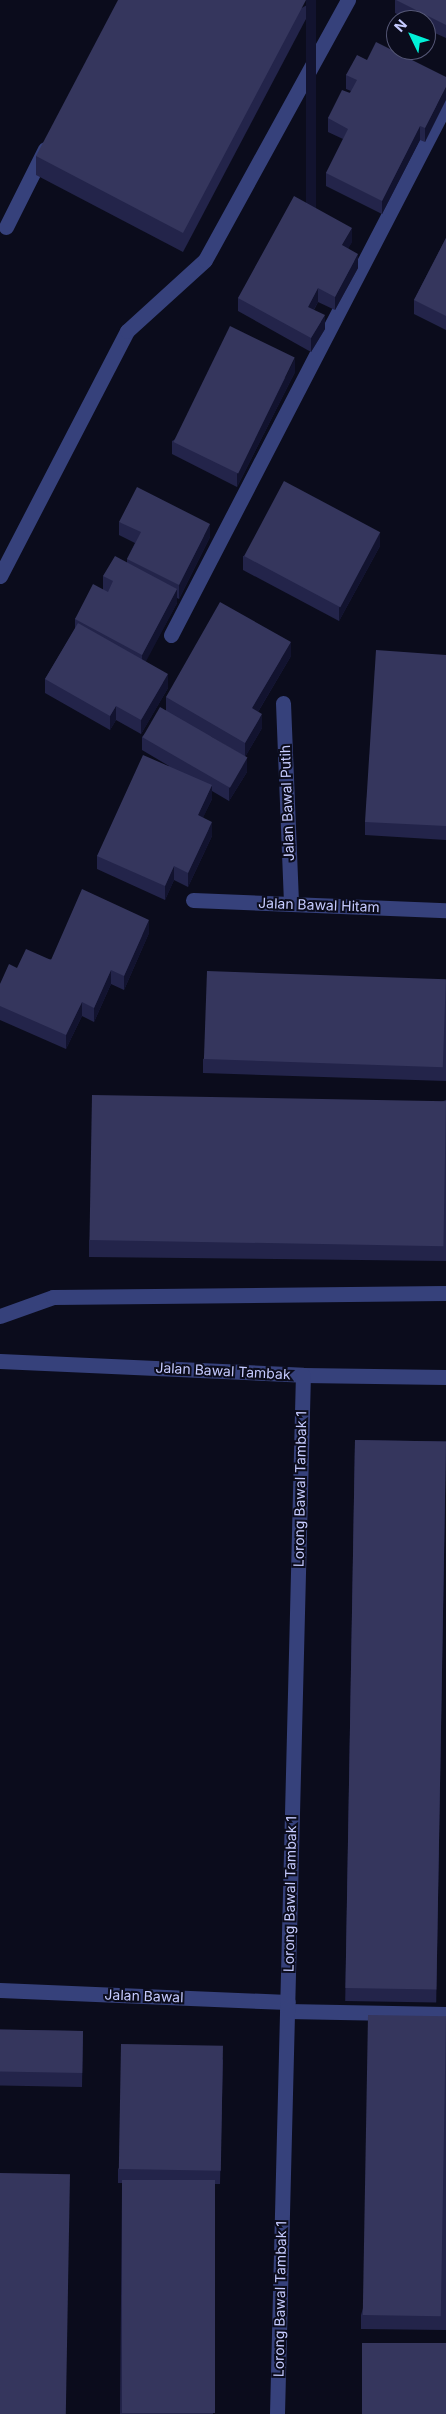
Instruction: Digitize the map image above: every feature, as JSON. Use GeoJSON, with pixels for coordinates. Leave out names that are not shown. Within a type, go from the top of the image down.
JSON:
{"type":"FeatureCollection","features":[{"type":"Feature","properties":{"kind":"street"},"geometry":{"type":"LineString","coordinates":[[0,576],[127,331],[204,260],[348,0]]}},
{"type":"Feature","properties":{"kind":"street"},"geometry":{"type":"LineString","coordinates":[[171,635],[446,104]]}},
{"type":"Feature","properties":{"kind":"street"},"geometry":{"type":"LineString","coordinates":[[6,227],[50,140]]}},
{"type":"Feature","properties":{"kind":"street","name":"Jalan Bawal Putih"},"geometry":{"type":"LineString","coordinates":[[283,703],[291,904]]}},
{"type":"Feature","properties":{"kind":"street","name":"Jalan Bawal Hitam"},"geometry":{"type":"LineString","coordinates":[[193,900],[446,910]]}},
{"type":"Feature","properties":{"kind":"street"},"geometry":{"type":"LineString","coordinates":[[0,1316],[53,1297],[446,1293]]}},
{"type":"Feature","properties":{"kind":"street","name":"Jalan Bawal Tambak"},"geometry":{"type":"LineString","coordinates":[[0,1361],[303,1375],[446,1376]]}},
{"type":"Feature","properties":{"kind":"street","name":"Lorong Bawal Tambak 1"},"geometry":{"type":"LineString","coordinates":[[277,2414],[303,1375]]}},
{"type":"Feature","properties":{"kind":"street","name":"Jalan Bawal"},"geometry":{"type":"LineString","coordinates":[[0,1990],[287,2007],[446,2014]]}},
{"type":"Feature","properties":{"kind":"building"},"geometry":{"type":"Polygon","coordinates":[[[118,0],[306,0],[183,233],[36,156],[118,0]]]}},
{"type":"Feature","properties":{"kind":"building"},"geometry":{"type":"Polygon","coordinates":[[[396,0],[446,0],[446,25],[436,20],[436,10],[416,10],[396,0]]]}},
{"type":"Feature","properties":{"kind":"building"},"geometry":{"type":"Polygon","coordinates":[[[376,42],[386,47],[386,60],[412,60],[446,77],[446,87],[425,128],[420,126],[382,201],[326,173],[348,129],[328,118],[342,90],[350,93],[357,80],[346,75],[357,55],[367,60],[376,42]]]}},
{"type":"Feature","properties":{"kind":"building"},"geometry":{"type":"Polygon","coordinates":[[[294,196],[352,228],[342,245],[358,254],[335,297],[318,288],[308,307],[325,315],[311,338],[238,298],[294,196]]]}},
{"type":"Feature","properties":{"kind":"building"},"geometry":{"type":"Polygon","coordinates":[[[446,238],[446,316],[414,300],[446,238]]]}},
{"type":"Feature","properties":{"kind":"building"},"geometry":{"type":"Polygon","coordinates":[[[230,326],[295,358],[238,474],[173,442],[230,326]]]}},
{"type":"Feature","properties":{"kind":"building"},"geometry":{"type":"Polygon","coordinates":[[[284,481],[380,532],[340,607],[244,556],[284,481]]]}},
{"type":"Feature","properties":{"kind":"building"},"geometry":{"type":"Polygon","coordinates":[[[137,487],[210,524],[179,585],[127,559],[141,532],[119,522],[137,487]]]}},
{"type":"Feature","properties":{"kind":"building"},"geometry":{"type":"Polygon","coordinates":[[[115,556],[177,589],[142,655],[75,619],[93,584],[108,592],[113,581],[103,576],[115,556]]]}},
{"type":"Feature","properties":{"kind":"building"},"geometry":{"type":"Polygon","coordinates":[[[220,602],[291,642],[252,708],[262,714],[245,743],[166,697],[220,602]]]}},
{"type":"Feature","properties":{"kind":"building"},"geometry":{"type":"Polygon","coordinates":[[[78,623],[168,674],[141,720],[116,706],[110,716],[45,679],[78,623]]]}},
{"type":"Feature","properties":{"kind":"building"},"geometry":{"type":"Polygon","coordinates":[[[376,650],[446,655],[446,826],[365,822],[376,650]]]}},
{"type":"Feature","properties":{"kind":"building"},"geometry":{"type":"Polygon","coordinates":[[[160,707],[247,758],[230,788],[143,737],[160,707]]]}},
{"type":"Feature","properties":{"kind":"building"},"geometry":{"type":"Polygon","coordinates":[[[143,755],[212,785],[198,815],[212,822],[188,873],[174,866],[165,886],[97,856],[143,755]]]}},
{"type":"Feature","properties":{"kind":"building"},"geometry":{"type":"Polygon","coordinates":[[[82,889],[149,920],[124,976],[111,970],[94,1008],[82,1002],[66,1035],[0,1006],[0,984],[9,964],[17,968],[26,949],[51,960],[82,889]]]}},
{"type":"Feature","properties":{"kind":"building"},"geometry":{"type":"Polygon","coordinates":[[[207,971],[446,979],[443,1067],[204,1059],[207,971]]]}},
{"type":"Feature","properties":{"kind":"building"},"geometry":{"type":"Polygon","coordinates":[[[92,1095],[446,1101],[443,1246],[89,1240],[92,1095]]]}},
{"type":"Feature","properties":{"kind":"building"},"geometry":{"type":"Polygon","coordinates":[[[355,1440],[446,1442],[436,1990],[345,1988],[355,1440]]]}},
{"type":"Feature","properties":{"kind":"building"},"geometry":{"type":"Polygon","coordinates":[[[368,2015],[446,2016],[441,2316],[363,2315],[368,2015]]]}},
{"type":"Feature","properties":{"kind":"building"},"geometry":{"type":"Polygon","coordinates":[[[0,2030],[83,2031],[82,2073],[0,2072],[0,2030]]]}},
{"type":"Feature","properties":{"kind":"building"},"geometry":{"type":"Polygon","coordinates":[[[121,2044],[223,2046],[221,2171],[119,2169],[121,2044]]]}},
{"type":"Feature","properties":{"kind":"building"},"geometry":{"type":"Polygon","coordinates":[[[0,2173],[70,2174],[66,2414],[0,2414],[0,2173]]]}},
{"type":"Feature","properties":{"kind":"building"},"geometry":{"type":"Polygon","coordinates":[[[122,2180],[215,2180],[215,2413],[122,2413],[122,2180]]]}},
{"type":"Feature","properties":{"kind":"building"},"geometry":{"type":"Polygon","coordinates":[[[362,2343],[446,2343],[446,2414],[362,2414],[362,2343]]]}}]}
